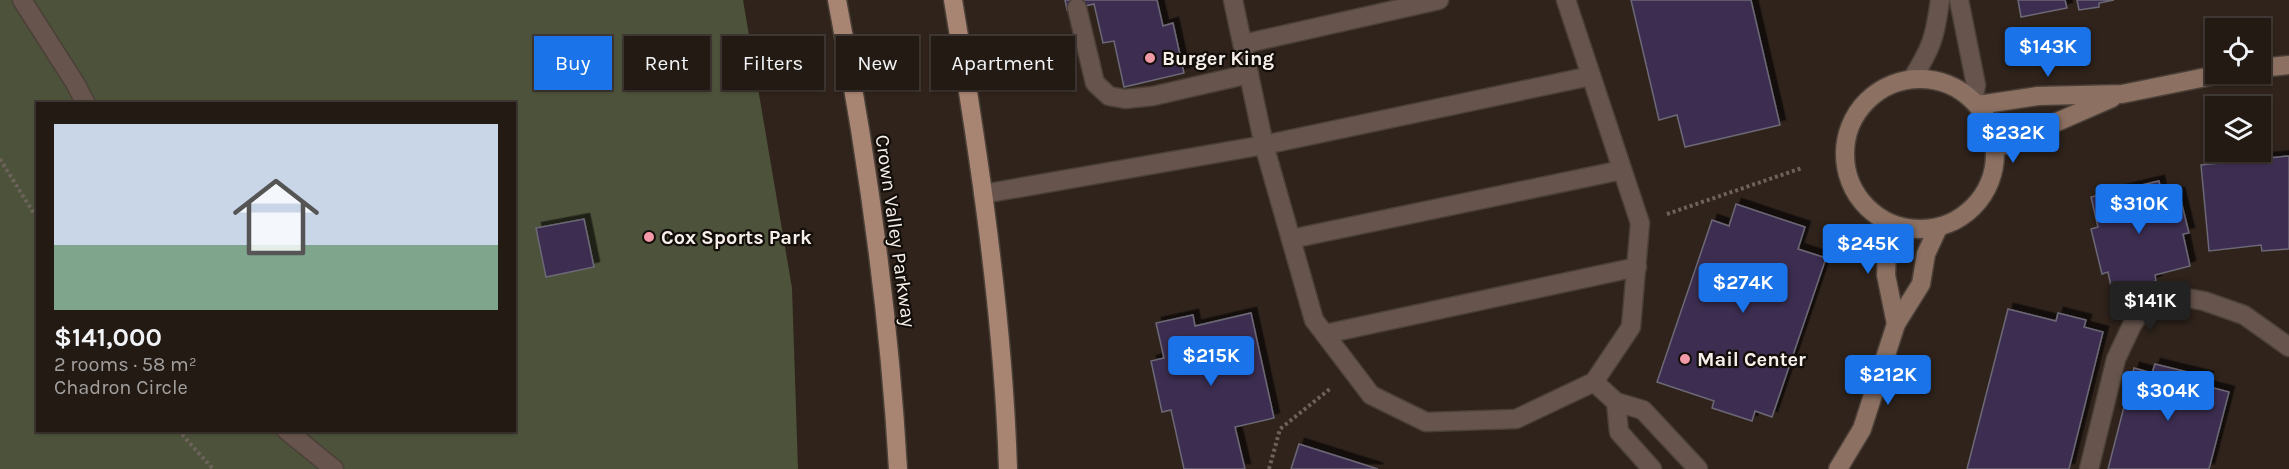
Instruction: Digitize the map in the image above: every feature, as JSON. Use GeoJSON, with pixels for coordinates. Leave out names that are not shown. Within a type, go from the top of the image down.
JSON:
{"type":"FeatureCollection","features":[{"type":"Feature","properties":{"kind":"main road","name":"Crown Valley Parkway"},"geometry":{"type":"LineString","coordinates":[[837,0],[874,216],[886,311],[898,469]]}},
{"type":"Feature","properties":{"kind":"main road"},"geometry":{"type":"LineString","coordinates":[[953,0],[977,142],[1006,402],[1008,469]]}},
{"type":"Feature","properties":{"kind":"street"},"geometry":{"type":"LineString","coordinates":[[10,0],[37,23]]}},
{"type":"Feature","properties":{"kind":"street"},"geometry":{"type":"LineString","coordinates":[[22,0],[85,102]]}},
{"type":"Feature","properties":{"kind":"street"},"geometry":{"type":"LineString","coordinates":[[1233,0],[1264,145],[1314,320],[1371,395],[1426,422],[1516,419],[1594,382],[1631,327],[1640,223],[1566,0]]}},
{"type":"Feature","properties":{"kind":"street"},"geometry":{"type":"LineString","coordinates":[[1243,44],[1439,0]]}},
{"type":"Feature","properties":{"kind":"street"},"geometry":{"type":"LineString","coordinates":[[1912,79],[1930,50],[1937,26],[1940,0]]}},
{"type":"Feature","properties":{"kind":"street"},"geometry":{"type":"LineString","coordinates":[[1959,0],[1976,85],[1975,102]]}},
{"type":"Feature","properties":{"kind":"street"},"geometry":{"type":"LineString","coordinates":[[1077,8],[1095,83],[1109,96],[1125,99],[1153,96],[1249,74]]}},
{"type":"Feature","properties":{"kind":"street"},"geometry":{"type":"LineString","coordinates":[[2271,67],[2289,65]]}},
{"type":"Feature","properties":{"kind":"street"},"geometry":{"type":"LineString","coordinates":[[983,194],[1264,145],[1591,76]]}},
{"type":"Feature","properties":{"kind":"street"},"geometry":{"type":"LineString","coordinates":[[1975,102],[2038,96],[2122,94],[2205,77]]}},
{"type":"Feature","properties":{"kind":"street"},"geometry":{"type":"LineString","coordinates":[[1929,78],[1960,89],[1975,102],[1985,115],[1994,138],[1995,164],[1988,188],[1974,208],[1954,222],[1938,228],[1913,230],[1888,223],[1863,204],[1852,187],[1845,168],[1845,147],[1849,127],[1860,109],[1874,94],[1892,84],[1929,78]]}},
{"type":"Feature","properties":{"kind":"street"},"geometry":{"type":"LineString","coordinates":[[1995,149],[2122,94]]}},
{"type":"Feature","properties":{"kind":"street"},"geometry":{"type":"LineString","coordinates":[[1291,240],[1622,170]]}},
{"type":"Feature","properties":{"kind":"street"},"geometry":{"type":"LineString","coordinates":[[1888,223],[1886,275],[1896,324]]}},
{"type":"Feature","properties":{"kind":"street"},"geometry":{"type":"LineString","coordinates":[[1838,469],[1862,429],[1896,324],[1921,284],[1926,254],[1938,228]]}},
{"type":"Feature","properties":{"kind":"street"},"geometry":{"type":"LineString","coordinates":[[1325,334],[1636,267]]}},
{"type":"Feature","properties":{"kind":"street"},"geometry":{"type":"LineString","coordinates":[[2089,469],[2116,359],[2132,325],[2147,304],[2170,295],[2204,301],[2244,315],[2289,347]]}},
{"type":"Feature","properties":{"kind":"street"},"geometry":{"type":"LineString","coordinates":[[1594,382],[1616,402],[1643,410],[1698,469]]}},
{"type":"Feature","properties":{"kind":"street"},"geometry":{"type":"LineString","coordinates":[[1616,402],[1619,432],[1652,469]]}},
{"type":"Feature","properties":{"kind":"street"},"geometry":{"type":"LineString","coordinates":[[288,432],[334,469]]}},
{"type":"Feature","properties":{"kind":"path"},"geometry":{"type":"LineString","coordinates":[[0,159],[36,217]]}},
{"type":"Feature","properties":{"kind":"path"},"geometry":{"type":"LineString","coordinates":[[1640,223],[1802,168]]}},
{"type":"Feature","properties":{"kind":"path"},"geometry":{"type":"LineString","coordinates":[[1269,469],[1280,429],[1353,370]]}},
{"type":"Feature","properties":{"kind":"path"},"geometry":{"type":"LineString","coordinates":[[180,432],[213,469]]}},
{"type":"Feature","properties":{"kind":"green space","name":"Cox Sports Park"},"geometry":{"type":"Polygon","coordinates":[[[0,0],[743,0],[749,36],[722,36],[722,90],[758,90],[792,288],[798,469],[0,469],[0,0]]]}},
{"type":"Feature","properties":{"kind":"building","name":"Burger King"},"geometry":{"type":"Polygon","coordinates":[[[1065,0],[1157,0],[1163,26],[1173,23],[1184,73],[1124,87],[1114,41],[1103,43],[1094,4],[1067,10],[1065,0]]]}},
{"type":"Feature","properties":{"kind":"building"},"geometry":{"type":"Polygon","coordinates":[[[1631,0],[1751,0],[1780,125],[1685,147],[1677,115],[1659,120],[1631,0]]]}},
{"type":"Feature","properties":{"kind":"building"},"geometry":{"type":"Polygon","coordinates":[[[2018,0],[2065,0],[2067,8],[2021,17],[2018,0]]]}},
{"type":"Feature","properties":{"kind":"building"},"geometry":{"type":"Polygon","coordinates":[[[2077,0],[2114,0],[2099,3],[2099,7],[2079,10],[2077,0]]]}},
{"type":"Feature","properties":{"kind":"building"},"geometry":{"type":"Polygon","coordinates":[[[2289,156],[2289,249],[2262,251],[2261,245],[2209,251],[2201,165],[2271,162],[2271,158],[2289,156]]]}},
{"type":"Feature","properties":{"kind":"building"},"geometry":{"type":"Polygon","coordinates":[[[2159,181],[2162,198],[2179,193],[2189,233],[2183,234],[2190,266],[2155,275],[2156,281],[2112,291],[2108,272],[2102,274],[2091,229],[2098,227],[2091,197],[2159,181]]]}},
{"type":"Feature","properties":{"kind":"building"},"geometry":{"type":"Polygon","coordinates":[[[1736,204],[1805,227],[1798,249],[1826,258],[1772,417],[1755,411],[1752,421],[1712,408],[1714,401],[1657,382],[1712,220],[1729,226],[1736,204]]]}},
{"type":"Feature","properties":{"kind":"building"},"geometry":{"type":"Polygon","coordinates":[[[584,219],[594,267],[546,277],[536,228],[584,219]]]}},
{"type":"Feature","properties":{"kind":"building"},"geometry":{"type":"Polygon","coordinates":[[[2008,309],[2056,321],[2058,313],[2086,320],[2084,327],[2103,332],[2069,469],[1967,469],[2008,309]]]}},
{"type":"Feature","properties":{"kind":"building"},"geometry":{"type":"Polygon","coordinates":[[[1251,313],[1274,418],[1235,427],[1245,469],[1184,469],[1171,410],[1162,412],[1151,361],[1164,358],[1156,323],[1193,315],[1195,326],[1251,313]]]}},
{"type":"Feature","properties":{"kind":"building"},"geometry":{"type":"Polygon","coordinates":[[[2155,364],[2208,377],[2206,386],[2229,392],[2209,469],[2108,469],[2134,368],[2152,373],[2155,364]]]}},
{"type":"Feature","properties":{"kind":"building"},"geometry":{"type":"Polygon","coordinates":[[[1299,444],[1378,469],[1291,469],[1299,444]]]}},
{"type":"Feature","properties":{"kind":"place","name":"Burger King"},"geometry":{"type":"Point","coordinates":[1150,58]}},
{"type":"Feature","properties":{"kind":"place","name":"Cox Sports Park"},"geometry":{"type":"Point","coordinates":[649,237]}},
{"type":"Feature","properties":{"kind":"place","name":"Mail Center"},"geometry":{"type":"Point","coordinates":[1685,359]}}]}
